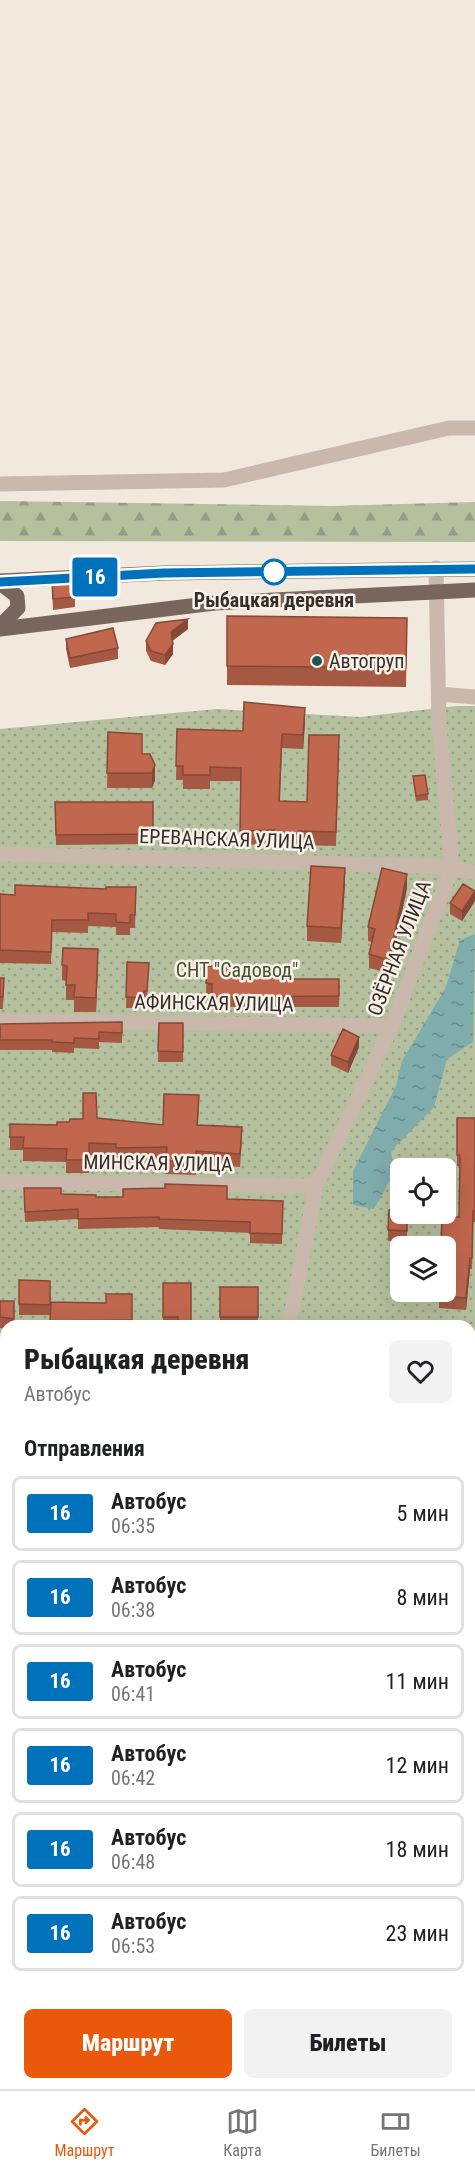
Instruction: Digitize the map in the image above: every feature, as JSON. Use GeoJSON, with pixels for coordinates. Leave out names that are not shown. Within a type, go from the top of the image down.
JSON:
{"type":"FeatureCollection","features":[{"type":"Feature","properties":{"kind":"main road"},"geometry":{"type":"LineString","coordinates":[[0,582],[164,573],[475,568]]}},
{"type":"Feature","properties":{"kind":"main road"},"geometry":{"type":"LineString","coordinates":[[0,582],[17,596],[18,608],[0,627]]}},
{"type":"Feature","properties":{"kind":"main road"},"geometry":{"type":"LineString","coordinates":[[0,627],[215,603],[377,597],[475,590]]}},
{"type":"Feature","properties":{"kind":"street"},"geometry":{"type":"LineString","coordinates":[[0,484],[224,480],[449,428],[475,428]]}},
{"type":"Feature","properties":{"kind":"street","name":"ОЗЁРНАЯ УЛИЦА"},"geometry":{"type":"LineString","coordinates":[[290,1320],[316,1186],[392,1026],[452,867],[443,781],[436,568]]}},
{"type":"Feature","properties":{"kind":"street"},"geometry":{"type":"LineString","coordinates":[[439,694],[475,697]]}},
{"type":"Feature","properties":{"kind":"street","name":"ЕРЕВАНСКАЯ УЛИЦА"},"geometry":{"type":"LineString","coordinates":[[0,854],[452,867],[475,873]]}},
{"type":"Feature","properties":{"kind":"street","name":"АФИНСКАЯ УЛИЦА"},"geometry":{"type":"LineString","coordinates":[[0,1022],[392,1026]]}},
{"type":"Feature","properties":{"kind":"street","name":"МИНСКАЯ УЛИЦА"},"geometry":{"type":"LineString","coordinates":[[0,1182],[316,1186]]}},
{"type":"Feature","properties":{"kind":"green space"},"geometry":{"type":"Polygon","coordinates":[[[0,501],[331,506],[475,502],[475,542],[0,541],[0,501]]]}},
{"type":"Feature","properties":{"kind":"green space","name":"СНТ \"Садовод\""},"geometry":{"type":"Polygon","coordinates":[[[475,706],[475,1320],[0,1320],[0,729],[217,709],[360,717],[475,706]]]}},
{"type":"Feature","properties":{"kind":"water"},"geometry":{"type":"Polygon","coordinates":[[[475,934],[473,1042],[447,1059],[434,1107],[391,1151],[390,1180],[374,1209],[353,1205],[353,1171],[396,1086],[402,1061],[446,987],[460,940],[475,934]]]}},
{"type":"Feature","properties":{"kind":"building"},"geometry":{"type":"Polygon","coordinates":[[[73,581],[75,597],[53,599],[52,583],[73,581]]]}},
{"type":"Feature","properties":{"kind":"building","name":"Автогруп"},"geometry":{"type":"Polygon","coordinates":[[[227,616],[407,618],[406,668],[227,666],[227,616]]]}},
{"type":"Feature","properties":{"kind":"building"},"geometry":{"type":"Polygon","coordinates":[[[188,619],[171,632],[173,644],[165,655],[151,651],[146,641],[156,623],[188,619]]]}},
{"type":"Feature","properties":{"kind":"building"},"geometry":{"type":"Polygon","coordinates":[[[113,628],[118,648],[70,658],[66,639],[113,628]]]}},
{"type":"Feature","properties":{"kind":"building"},"geometry":{"type":"Polygon","coordinates":[[[244,702],[305,708],[303,735],[282,734],[279,801],[307,802],[309,735],[339,735],[336,832],[299,831],[299,834],[275,833],[275,830],[240,831],[241,768],[210,767],[210,775],[183,775],[183,766],[176,766],[177,729],[243,731],[244,702]]]}},
{"type":"Feature","properties":{"kind":"building"},"geometry":{"type":"Polygon","coordinates":[[[108,732],[142,734],[142,754],[150,754],[155,765],[152,773],[107,773],[108,732]]]}},
{"type":"Feature","properties":{"kind":"building"},"geometry":{"type":"Polygon","coordinates":[[[425,775],[428,794],[416,796],[413,776],[425,775]]]}},
{"type":"Feature","properties":{"kind":"building"},"geometry":{"type":"Polygon","coordinates":[[[55,802],[153,802],[153,834],[56,835],[55,802]]]}},
{"type":"Feature","properties":{"kind":"building"},"geometry":{"type":"Polygon","coordinates":[[[311,866],[345,868],[341,928],[307,926],[311,866]]]}},
{"type":"Feature","properties":{"kind":"building"},"geometry":{"type":"Polygon","coordinates":[[[382,868],[407,874],[389,960],[369,954],[375,929],[368,927],[382,868]]]}},
{"type":"Feature","properties":{"kind":"building"},"geometry":{"type":"Polygon","coordinates":[[[463,884],[475,891],[462,911],[450,903],[463,884]]]}},
{"type":"Feature","properties":{"kind":"building"},"geometry":{"type":"Polygon","coordinates":[[[15,885],[106,889],[106,887],[136,887],[135,915],[130,915],[130,923],[116,922],[116,914],[88,913],[88,920],[52,920],[51,952],[0,950],[0,894],[15,895],[15,885]]]}},
{"type":"Feature","properties":{"kind":"building"},"geometry":{"type":"Polygon","coordinates":[[[63,948],[98,949],[96,998],[74,997],[75,985],[66,985],[67,966],[62,965],[63,948]]]}},
{"type":"Feature","properties":{"kind":"building"},"geometry":{"type":"Polygon","coordinates":[[[127,962],[149,963],[147,991],[144,991],[144,998],[126,997],[127,962]]]}},
{"type":"Feature","properties":{"kind":"building"},"geometry":{"type":"Polygon","coordinates":[[[207,966],[289,970],[289,979],[339,979],[339,996],[212,997],[212,984],[206,983],[207,966]]]}},
{"type":"Feature","properties":{"kind":"building"},"geometry":{"type":"Polygon","coordinates":[[[0,978],[4,978],[3,997],[0,997],[0,978]]]}},
{"type":"Feature","properties":{"kind":"building"},"geometry":{"type":"Polygon","coordinates":[[[122,1022],[122,1033],[99,1032],[99,1039],[74,1038],[74,1043],[52,1042],[52,1040],[0,1040],[0,1024],[122,1022]]]}},
{"type":"Feature","properties":{"kind":"building"},"geometry":{"type":"Polygon","coordinates":[[[159,1023],[183,1023],[183,1052],[158,1051],[159,1023]]]}},
{"type":"Feature","properties":{"kind":"building"},"geometry":{"type":"Polygon","coordinates":[[[343,1029],[359,1037],[348,1062],[331,1055],[343,1029]]]}},
{"type":"Feature","properties":{"kind":"building"},"geometry":{"type":"Polygon","coordinates":[[[83,1093],[96,1093],[97,1118],[163,1125],[164,1094],[199,1095],[197,1125],[242,1127],[240,1154],[196,1151],[196,1162],[166,1161],[167,1147],[116,1148],[116,1144],[89,1143],[89,1160],[66,1160],[67,1149],[23,1148],[24,1137],[10,1137],[10,1124],[57,1125],[57,1122],[69,1122],[70,1119],[83,1119],[83,1093]]]}},
{"type":"Feature","properties":{"kind":"building"},"geometry":{"type":"Polygon","coordinates":[[[457,1118],[475,1118],[475,1211],[473,1211],[472,1258],[470,1258],[466,1298],[456,1297],[456,1236],[441,1236],[442,1224],[456,1224],[456,1217],[459,1217],[460,1155],[457,1155],[457,1118]]]}},
{"type":"Feature","properties":{"kind":"building"},"geometry":{"type":"Polygon","coordinates":[[[165,1184],[227,1186],[227,1199],[283,1201],[282,1234],[250,1233],[250,1222],[159,1219],[159,1217],[78,1219],[78,1209],[25,1212],[24,1188],[61,1188],[61,1194],[123,1197],[123,1189],[165,1188],[165,1184]]]}},
{"type":"Feature","properties":{"kind":"building"},"geometry":{"type":"Polygon","coordinates":[[[389,1210],[390,1224],[407,1224],[407,1231],[388,1230],[389,1210]]]}},
{"type":"Feature","properties":{"kind":"building"},"geometry":{"type":"Polygon","coordinates":[[[19,1280],[50,1281],[50,1305],[19,1304],[19,1280]]]}},
{"type":"Feature","properties":{"kind":"building"},"geometry":{"type":"Polygon","coordinates":[[[163,1283],[191,1283],[191,1320],[163,1317],[163,1283]]]}},
{"type":"Feature","properties":{"kind":"building"},"geometry":{"type":"Polygon","coordinates":[[[220,1287],[258,1287],[258,1317],[220,1317],[220,1287]]]}},
{"type":"Feature","properties":{"kind":"building"},"geometry":{"type":"Polygon","coordinates":[[[106,1294],[132,1294],[132,1320],[50,1320],[51,1302],[106,1303],[106,1294]]]}},
{"type":"Feature","properties":{"kind":"building"},"geometry":{"type":"Polygon","coordinates":[[[0,1301],[14,1301],[14,1319],[0,1317],[0,1301]]]}},
{"type":"Feature","properties":{"kind":"bus line","name":"16"},"geometry":{"type":"LineString","coordinates":[[0,582],[164,573],[475,569]]}},
{"type":"Feature","properties":{"kind":"place","name":"Рыбацкая деревня"},"geometry":{"type":"Point","coordinates":[274,572]}},
{"type":"Feature","properties":{"kind":"place","name":"Автогруп"},"geometry":{"type":"Point","coordinates":[317,661]}}]}
